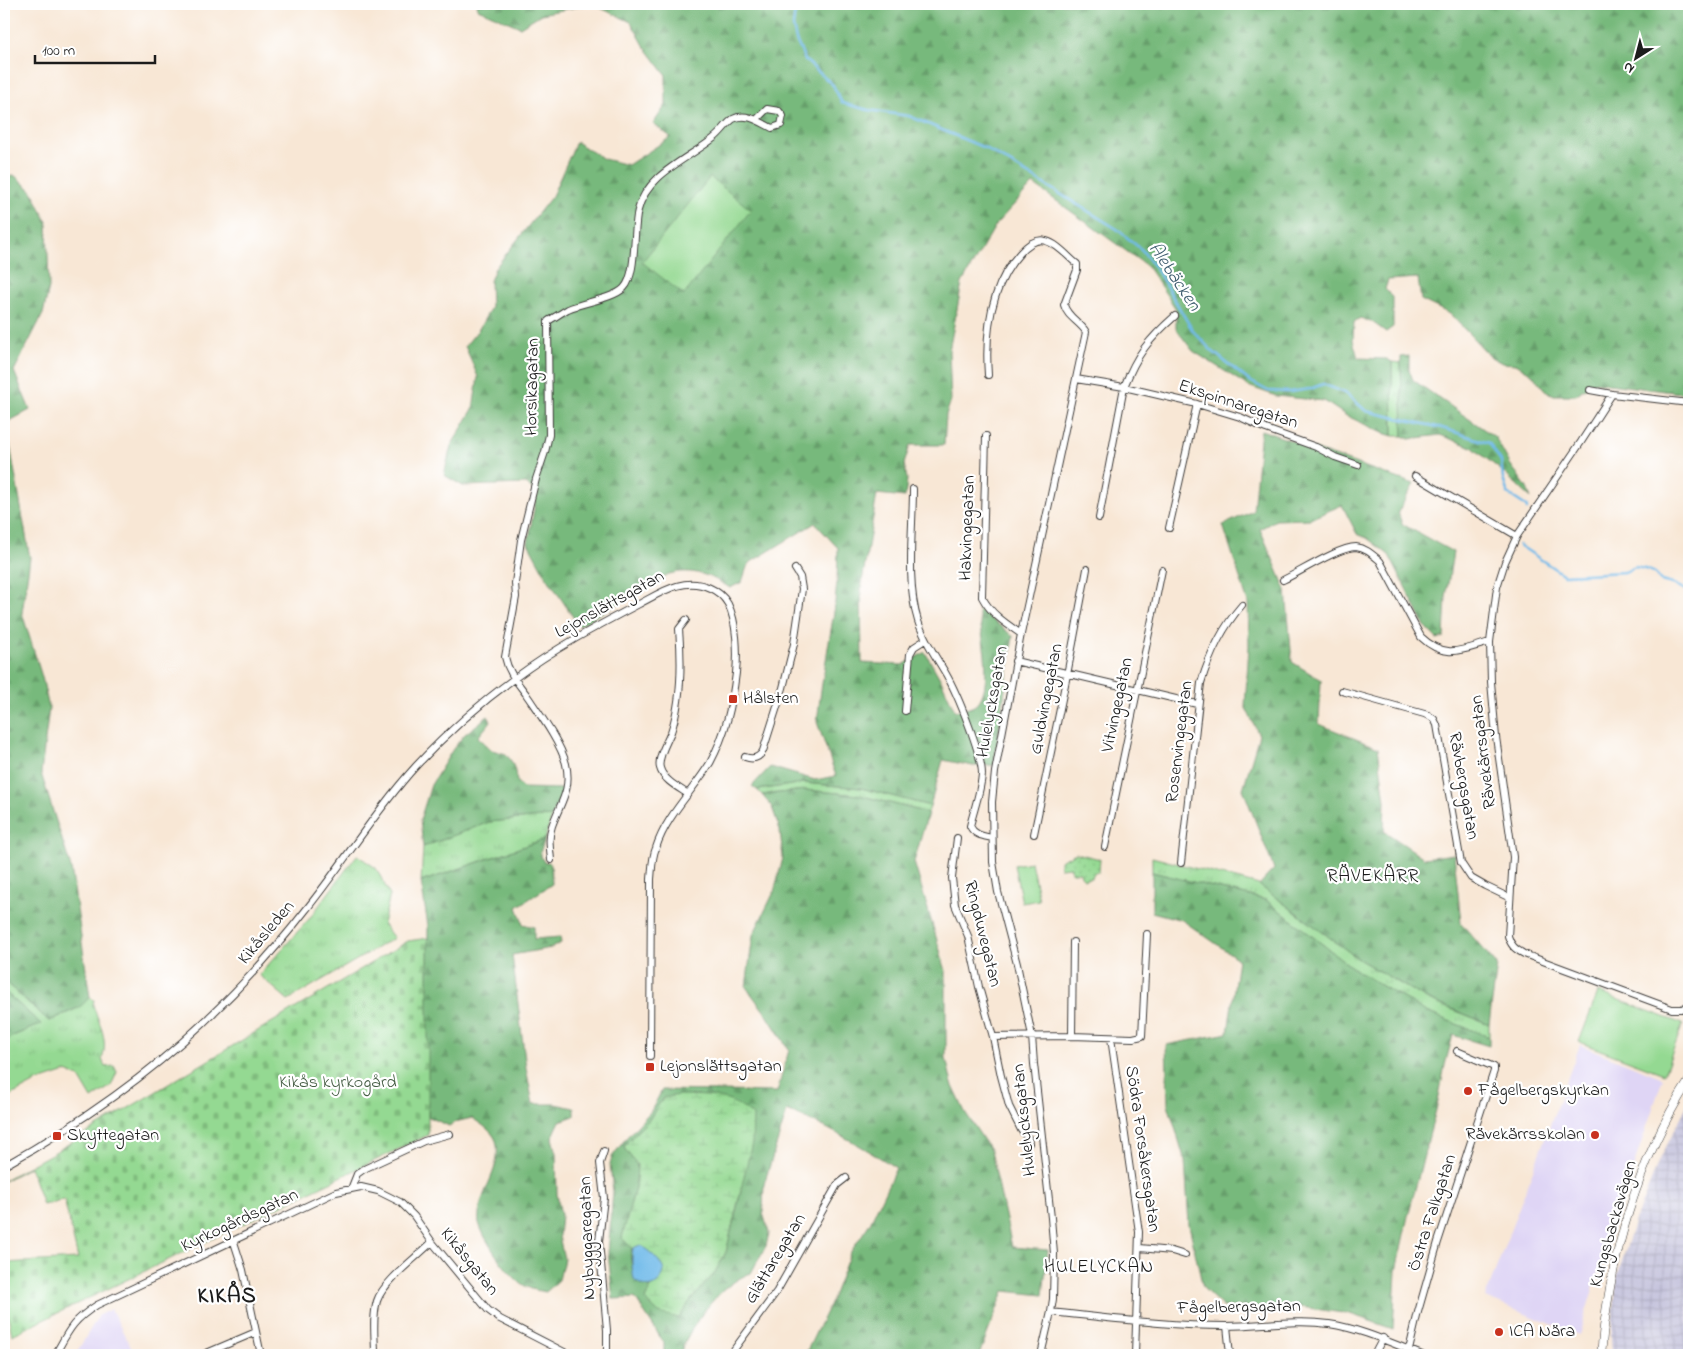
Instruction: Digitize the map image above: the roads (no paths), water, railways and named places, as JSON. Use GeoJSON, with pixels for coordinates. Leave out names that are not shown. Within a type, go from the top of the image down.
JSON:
{"type":"FeatureCollection","features":[{"type":"Feature","properties":{"kind":"street","name":"Horsikagatan"},"geometry":{"type":"LineString","coordinates":[[514,678],[507,666],[505,657],[516,597],[515,583],[520,540],[549,435],[548,321],[568,309],[614,295],[624,288],[629,281],[633,262],[638,209],[647,192],[659,177],[716,138],[734,119],[750,116],[756,120]]}},
{"type":"Feature","properties":{"kind":"street","name":"Hulelycksgatan"},"geometry":{"type":"LineString","coordinates":[[988,375],[986,353],[988,329],[996,292],[1013,261],[1026,246],[1038,240],[1047,241],[1055,245],[1077,264],[1078,270],[1064,306],[1083,326],[1086,332],[1021,634],[995,772],[992,802],[993,862],[998,892],[1017,964],[1032,1036],[1054,1254],[1051,1312],[1041,1355]]}},
{"type":"Feature","properties":{"kind":"street"},"geometry":{"type":"LineString","coordinates":[[1099,518],[1124,387],[1132,368],[1152,336],[1175,316]]}},
{"type":"Feature","properties":{"kind":"street","name":"Ekspinnaregatan"},"geometry":{"type":"LineString","coordinates":[[1076,379],[1124,387],[1197,404],[1240,417],[1358,465]]}},
{"type":"Feature","properties":{"kind":"street"},"geometry":{"type":"LineString","coordinates":[[1590,390],[1689,403]]}},
{"type":"Feature","properties":{"kind":"street","name":"Rävekärrsgatan"},"geometry":{"type":"LineString","coordinates":[[1612,394],[1517,536],[1505,562],[1497,588],[1490,642],[1491,682],[1496,737],[1513,857],[1508,936],[1510,944],[1514,949],[1524,954],[1672,1009],[1682,1009],[1689,1005]]}},
{"type":"Feature","properties":{"kind":"street"},"geometry":{"type":"LineString","coordinates":[[1170,528],[1197,404]]}},
{"type":"Feature","properties":{"kind":"street","name":"Hakvingegatan"},"geometry":{"type":"LineString","coordinates":[[986,436],[982,597],[986,606],[1000,620],[1021,634]]}},
{"type":"Feature","properties":{"kind":"street"},"geometry":{"type":"LineString","coordinates":[[1415,476],[1517,536]]}},
{"type":"Feature","properties":{"kind":"street"},"geometry":{"type":"LineString","coordinates":[[913,489],[911,580],[917,620],[925,640],[948,678],[980,758],[981,783],[970,826],[972,831],[979,835],[992,838]]}},
{"type":"Feature","properties":{"kind":"street"},"geometry":{"type":"LineString","coordinates":[[1283,580],[1346,548],[1361,548],[1371,553],[1380,561],[1421,637],[1430,645],[1446,652],[1462,650],[1490,642]]}},
{"type":"Feature","properties":{"kind":"street"},"geometry":{"type":"LineString","coordinates":[[745,757],[753,759],[763,751],[784,682],[794,644],[802,598],[801,581],[795,569]]}},
{"type":"Feature","properties":{"kind":"street","name":"Guldvingegatan"},"geometry":{"type":"LineString","coordinates":[[1034,834],[1087,569]]}},
{"type":"Feature","properties":{"kind":"street","name":"Vitvingegatan"},"geometry":{"type":"LineString","coordinates":[[1105,847],[1162,570]]}},
{"type":"Feature","properties":{"kind":"street","name":"Lejonslättsgatan"},"geometry":{"type":"LineString","coordinates":[[514,678],[570,643],[670,587],[692,582],[707,586],[716,591],[728,604],[736,640],[737,662],[731,709],[719,744],[708,765],[669,821],[655,850],[651,879],[650,1056]]}},
{"type":"Feature","properties":{"kind":"street","name":"Rosenvingegatan"},"geometry":{"type":"LineString","coordinates":[[1181,863],[1197,704],[1201,682],[1216,642],[1231,618],[1242,605]]}},
{"type":"Feature","properties":{"kind":"street"},"geometry":{"type":"LineString","coordinates":[[686,620],[679,629],[681,672],[677,709],[660,766],[664,776],[688,794]]}},
{"type":"Feature","properties":{"kind":"street"},"geometry":{"type":"LineString","coordinates":[[905,712],[910,654],[914,647],[925,640]]}},
{"type":"Feature","properties":{"kind":"street"},"geometry":{"type":"LineString","coordinates":[[1016,661],[1067,675],[1197,704]]}},
{"type":"Feature","properties":{"kind":"street"},"geometry":{"type":"LineString","coordinates":[[514,678],[539,712],[561,751],[568,772],[566,794],[552,827],[549,841],[551,860]]}},
{"type":"Feature","properties":{"kind":"street","name":"Kikåsleden"},"geometry":{"type":"LineString","coordinates":[[4,1166],[57,1136],[120,1092],[178,1046],[203,1023],[251,976],[274,949],[414,768],[465,718],[514,678]]}},
{"type":"Feature","properties":{"kind":"street","name":"Rävbergsgatan"},"geometry":{"type":"LineString","coordinates":[[1342,691],[1428,715],[1434,719],[1437,725],[1461,863],[1471,878],[1510,898]]}},
{"type":"Feature","properties":{"kind":"street","name":"Ringduvegatan"},"geometry":{"type":"LineString","coordinates":[[957,838],[952,878],[955,905],[968,936],[979,987],[993,1037],[1000,1076],[1009,1106],[1029,1143]]}},
{"type":"Feature","properties":{"kind":"street"},"geometry":{"type":"LineString","coordinates":[[993,1037],[1072,1036],[1133,1038],[1142,1036],[1147,934]]}},
{"type":"Feature","properties":{"kind":"street"},"geometry":{"type":"LineString","coordinates":[[1072,1036],[1073,942]]}},
{"type":"Feature","properties":{"kind":"street","name":"Södra Forsåkersgatan"},"geometry":{"type":"LineString","coordinates":[[1111,1038],[1135,1194],[1140,1248],[1134,1355]]}},
{"type":"Feature","properties":{"kind":"street","name":"Östra Falkgatan"},"geometry":{"type":"LineString","coordinates":[[1409,1350],[1438,1242],[1494,1071],[1494,1067],[1484,1061],[1457,1051]]}},
{"type":"Feature","properties":{"kind":"street","name":"Kungsbackavägen"},"geometry":{"type":"LineString","coordinates":[[1601,1355],[1615,1264],[1632,1202],[1657,1139],[1689,1081]]}},
{"type":"Feature","properties":{"kind":"street"},"geometry":{"type":"LineString","coordinates":[[351,1189],[357,1174],[364,1170],[424,1141],[450,1134]]}},
{"type":"Feature","properties":{"kind":"street","name":"Nybyggaregatan"},"geometry":{"type":"LineString","coordinates":[[604,1150],[600,1163],[604,1198],[599,1242],[607,1330],[607,1349],[604,1355]]}},
{"type":"Feature","properties":{"kind":"street","name":"Glättaregatan"},"geometry":{"type":"LineString","coordinates":[[730,1355],[776,1291],[837,1185],[846,1178]]}},
{"type":"Feature","properties":{"kind":"street","name":"Kikåsgatan"},"geometry":{"type":"LineString","coordinates":[[351,1189],[360,1187],[378,1190],[400,1202],[414,1216],[432,1242],[488,1310],[559,1353],[570,1355]]}},
{"type":"Feature","properties":{"kind":"street","name":"Kyrkogårdsgatan"},"geometry":{"type":"LineString","coordinates":[[55,1355],[71,1327],[86,1313],[156,1277],[234,1242],[336,1192],[351,1189]]}},
{"type":"Feature","properties":{"kind":"street"},"geometry":{"type":"LineString","coordinates":[[234,1242],[243,1270],[262,1355]]}},
{"type":"Feature","properties":{"kind":"street"},"geometry":{"type":"LineString","coordinates":[[375,1355],[377,1301],[382,1291],[388,1283],[432,1242]]}},
{"type":"Feature","properties":{"kind":"street"},"geometry":{"type":"LineString","coordinates":[[1140,1248],[1185,1254]]}},
{"type":"Feature","properties":{"kind":"street","name":"Fågelbergsgatan"},"geometry":{"type":"LineString","coordinates":[[1051,1312],[1136,1321],[1228,1326],[1308,1322],[1328,1324],[1358,1330],[1383,1338],[1422,1355]]}},
{"type":"Feature","properties":{"kind":"street"},"geometry":{"type":"LineString","coordinates":[[1228,1326],[1230,1355]]}},
{"type":"Feature","properties":{"kind":"street"},"geometry":{"type":"LineString","coordinates":[[202,1355],[256,1332]]}},
{"type":"Feature","properties":{"kind":"street"},"geometry":{"type":"LineString","coordinates":[[1374,1355],[1383,1338]]}},
{"type":"Feature","properties":{"kind":"water"},"geometry":{"type":"Polygon","coordinates":[[[640,1245],[651,1253],[664,1271],[658,1283],[648,1287],[634,1280],[633,1248],[640,1245]]]}},
{"type":"Feature","properties":{"kind":"waterway","name":"Alebäcken"},"geometry":{"type":"LineString","coordinates":[[796,4],[793,26],[796,40],[805,60],[833,85],[842,103],[868,110],[909,116],[987,149],[1117,229],[1142,250],[1158,272],[1193,331],[1212,351],[1248,380],[1268,391],[1289,392],[1310,389],[1323,384],[1347,394],[1366,411],[1442,428],[1489,443],[1501,461],[1503,479],[1508,494],[1526,506],[1527,509]]}},
{"type":"Feature","properties":{"kind":"waterway","name":"Alebäcken"},"geometry":{"type":"LineString","coordinates":[[1519,545],[1564,575],[1625,572],[1635,567],[1643,568],[1656,574],[1661,581],[1676,585],[1689,592]]}},
{"type":"Feature","properties":{"kind":"place","name":"Hålsten"},"geometry":{"type":"Point","coordinates":[733,699]}},
{"type":"Feature","properties":{"kind":"place","name":"Lejonslättsgatan"},"geometry":{"type":"Point","coordinates":[650,1067]}},
{"type":"Feature","properties":{"kind":"place","name":"Fågelbergskyrkan"},"geometry":{"type":"Point","coordinates":[1468,1091]}},
{"type":"Feature","properties":{"kind":"place","name":"Rävekärrsskolan"},"geometry":{"type":"Point","coordinates":[1595,1135]}},
{"type":"Feature","properties":{"kind":"place","name":"Skyttegatan"},"geometry":{"type":"Point","coordinates":[57,1136]}},
{"type":"Feature","properties":{"kind":"place","name":"ICA Nära"},"geometry":{"type":"Point","coordinates":[1499,1332]}},
{"type":"Feature","properties":{"kind":"district","name":"RÄVEKÄRR"},"geometry":{"type":"Point","coordinates":[1373,876]}},
{"type":"Feature","properties":{"kind":"district","name":"HULELYCKAN"},"geometry":{"type":"Point","coordinates":[1099,1267]}},
{"type":"Feature","properties":{"kind":"district","name":"KIKÅS"},"geometry":{"type":"Point","coordinates":[227,1297]}},
{"type":"Feature","properties":{"kind":"park label","name":"Kikås kyrkogård"},"geometry":{"type":"Point","coordinates":[338,1083]}}]}
